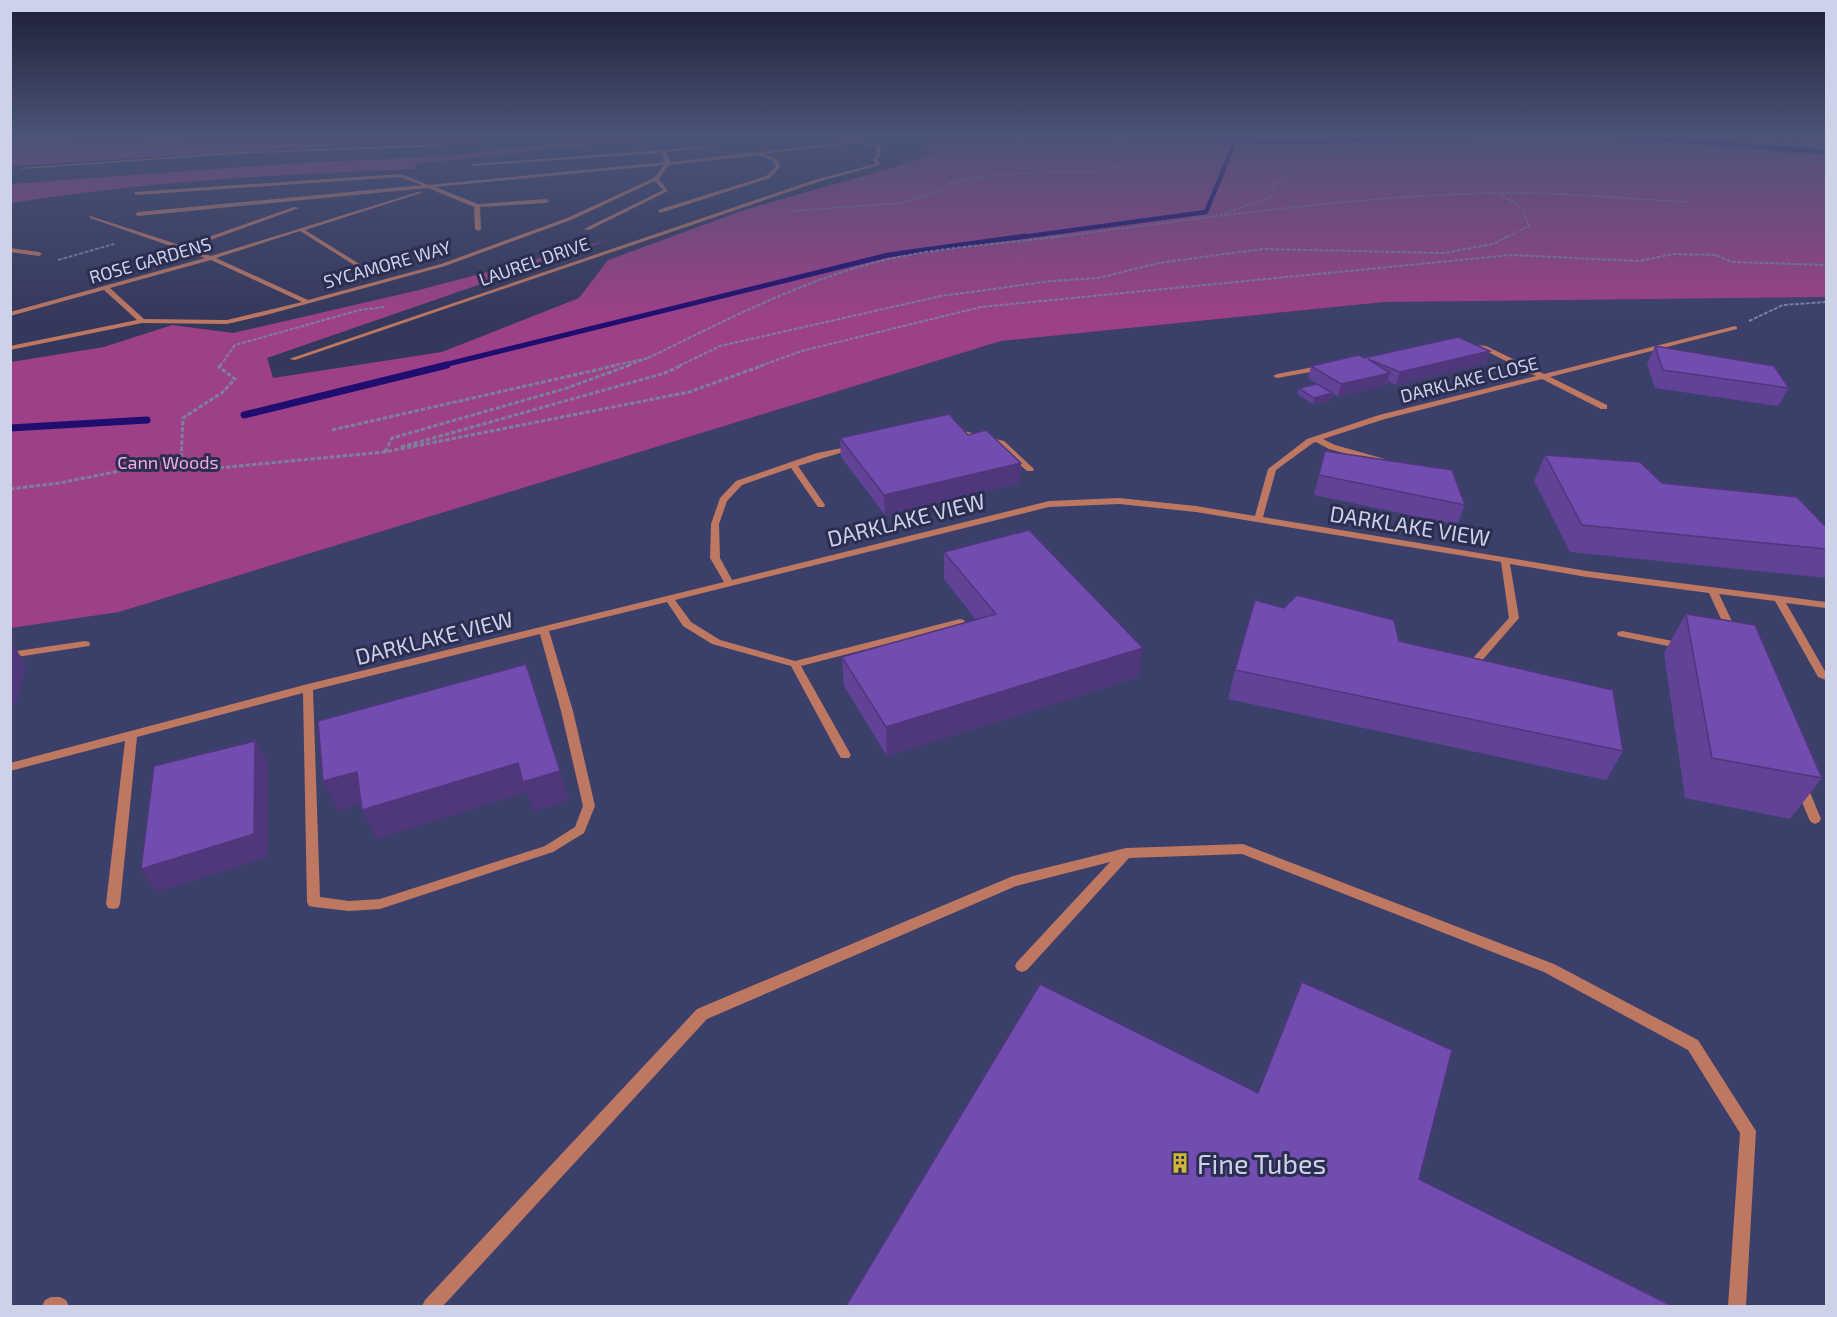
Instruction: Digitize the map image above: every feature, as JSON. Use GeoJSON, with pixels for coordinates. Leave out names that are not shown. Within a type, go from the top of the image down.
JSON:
{"type":"FeatureCollection","features":[{"type":"Feature","properties":{"kind":"street"},"geometry":{"type":"LineString","coordinates":[[138,214],[319,197]]}},
{"type":"Feature","properties":{"kind":"street","name":"ROSE GARDENS"},"geometry":{"type":"LineString","coordinates":[[10,314],[106,289],[303,231],[402,197]]}},
{"type":"Feature","properties":{"kind":"street"},"geometry":{"type":"LineString","coordinates":[[457,197],[477,206],[546,201]]}},
{"type":"Feature","properties":{"kind":"street","name":"SYCAMORE WAY"},"geometry":{"type":"LineString","coordinates":[[10,348],[142,321],[227,322],[308,302],[443,265],[569,219],[616,197]]}},
{"type":"Feature","properties":{"kind":"street"},"geometry":{"type":"LineString","coordinates":[[586,229],[651,197]]}},
{"type":"Feature","properties":{"kind":"street"},"geometry":{"type":"LineString","coordinates":[[660,211],[703,197]]}},
{"type":"Feature","properties":{"kind":"street","name":"LAUREL DRIVE"},"geometry":{"type":"LineString","coordinates":[[293,359],[768,197]]}},
{"type":"Feature","properties":{"kind":"street"},"geometry":{"type":"LineString","coordinates":[[477,206],[477,229]]}},
{"type":"Feature","properties":{"kind":"street"},"geometry":{"type":"LineString","coordinates":[[181,249],[296,208]]}},
{"type":"Feature","properties":{"kind":"street"},"geometry":{"type":"LineString","coordinates":[[92,217],[211,258],[308,302]]}},
{"type":"Feature","properties":{"kind":"street"},"geometry":{"type":"LineString","coordinates":[[303,231],[372,274]]}},
{"type":"Feature","properties":{"kind":"street"},"geometry":{"type":"LineString","coordinates":[[10,250],[39,254]]}},
{"type":"Feature","properties":{"kind":"street"},"geometry":{"type":"LineString","coordinates":[[106,289],[142,321]]}},
{"type":"Feature","properties":{"kind":"street","name":"DARKLAKE CLOSE"},"geometry":{"type":"LineString","coordinates":[[1257,520],[1272,470],[1317,439],[1382,417],[1735,328]]}},
{"type":"Feature","properties":{"kind":"street"},"geometry":{"type":"LineString","coordinates":[[1458,344],[1484,347],[1604,407]]}},
{"type":"Feature","properties":{"kind":"street"},"geometry":{"type":"LineString","coordinates":[[1644,351],[1658,356]]}},
{"type":"Feature","properties":{"kind":"street"},"geometry":{"type":"LineString","coordinates":[[1277,376],[1333,365]]}},
{"type":"Feature","properties":{"kind":"street"},"geometry":{"type":"LineString","coordinates":[[940,427],[1001,443],[1030,469]]}},
{"type":"Feature","properties":{"kind":"street"},"geometry":{"type":"LineString","coordinates":[[1317,439],[1332,447],[1390,465]]}},
{"type":"Feature","properties":{"kind":"street"},"geometry":{"type":"LineString","coordinates":[[729,584],[715,558],[715,524],[723,500],[740,483],[864,445]]}},
{"type":"Feature","properties":{"kind":"street"},"geometry":{"type":"LineString","coordinates":[[793,465],[821,505]]}},
{"type":"Feature","properties":{"kind":"street","name":"DARKLAKE VIEW"},"geometry":{"type":"LineString","coordinates":[[10,766],[308,688],[1049,504],[1119,501],[1196,509],[1505,560],[1780,601],[1827,605]]}},
{"type":"Feature","properties":{"kind":"street"},"geometry":{"type":"LineString","coordinates":[[1469,669],[1514,618],[1505,560]]}},
{"type":"Feature","properties":{"kind":"street"},"geometry":{"type":"LineString","coordinates":[[1713,591],[1739,647]]}},
{"type":"Feature","properties":{"kind":"street"},"geometry":{"type":"LineString","coordinates":[[669,598],[687,624],[716,642],[795,664],[960,622]]}},
{"type":"Feature","properties":{"kind":"street"},"geometry":{"type":"LineString","coordinates":[[1780,601],[1825,679]]}},
{"type":"Feature","properties":{"kind":"street"},"geometry":{"type":"LineString","coordinates":[[308,688],[314,902],[349,906],[380,904],[549,849],[580,830],[589,806],[567,711],[544,630]]}},
{"type":"Feature","properties":{"kind":"street"},"geometry":{"type":"LineString","coordinates":[[1622,634],[1700,649]]}},
{"type":"Feature","properties":{"kind":"street"},"geometry":{"type":"LineString","coordinates":[[10,655],[85,644]]}},
{"type":"Feature","properties":{"kind":"street"},"geometry":{"type":"LineString","coordinates":[[795,664],[845,755]]}},
{"type":"Feature","properties":{"kind":"street"},"geometry":{"type":"LineString","coordinates":[[113,904],[131,736]]}},
{"type":"Feature","properties":{"kind":"street"},"geometry":{"type":"LineString","coordinates":[[1797,775],[1815,819]]}},
{"type":"Feature","properties":{"kind":"street"},"geometry":{"type":"LineString","coordinates":[[431,1306],[702,1014],[1013,881],[1126,853],[1243,849],[1549,968],[1693,1045],[1748,1131],[1737,1306]]}},
{"type":"Feature","properties":{"kind":"street"},"geometry":{"type":"LineString","coordinates":[[1022,966],[1126,853]]}},
{"type":"Feature","properties":{"kind":"street"},"geometry":{"type":"LineString","coordinates":[[51,1306],[60,1306]]}},
{"type":"Feature","properties":{"kind":"path"},"geometry":{"type":"LineString","coordinates":[[783,214],[815,208],[921,201],[928,197]]}},
{"type":"Feature","properties":{"kind":"path"},"geometry":{"type":"LineString","coordinates":[[1213,217],[1270,197]]}},
{"type":"Feature","properties":{"kind":"path"},"geometry":{"type":"LineString","coordinates":[[385,452],[392,438],[564,389],[648,358],[772,299],[824,278],[894,258],[1213,217],[1444,197]]}},
{"type":"Feature","properties":{"kind":"path"},"geometry":{"type":"LineString","coordinates":[[385,452],[448,432],[665,373],[720,345],[941,296],[1052,281],[1098,278],[1159,263],[1262,249],[1445,253],[1493,244],[1529,226],[1522,208],[1506,197]]}},
{"type":"Feature","properties":{"kind":"path"},"geometry":{"type":"LineString","coordinates":[[1593,197],[1688,202]]}},
{"type":"Feature","properties":{"kind":"path"},"geometry":{"type":"LineString","coordinates":[[55,260],[145,236]]}},
{"type":"Feature","properties":{"kind":"path"},"geometry":{"type":"LineString","coordinates":[[10,489],[59,483],[181,459],[217,468],[385,452],[689,392],[802,351],[981,307],[1511,255],[1640,261],[1673,254],[1716,255],[1732,262],[1827,265]]}},
{"type":"Feature","properties":{"kind":"path"},"geometry":{"type":"LineString","coordinates":[[1735,328],[1783,305],[1827,302]]}},
{"type":"Feature","properties":{"kind":"path"},"geometry":{"type":"LineString","coordinates":[[181,459],[183,418],[223,392],[236,379],[219,368],[235,345],[360,310],[394,304]]}},
{"type":"Feature","properties":{"kind":"path"},"geometry":{"type":"LineString","coordinates":[[332,430],[648,358]]}},
{"type":"Feature","properties":{"kind":"shaded area"},"geometry":{"type":"Polygon","coordinates":[[[1826,297],[1826,1306],[11,1306],[11,628],[119,612],[1001,341],[1384,302],[1826,297]]]}},
{"type":"Feature","properties":{"kind":"green space"},"geometry":{"type":"Polygon","coordinates":[[[11,197],[51,197],[11,203],[11,197]]]}},
{"type":"Feature","properties":{"kind":"green space","name":"Cann Woods"},"geometry":{"type":"Polygon","coordinates":[[[788,197],[1826,197],[1826,297],[1384,302],[1001,341],[119,612],[11,628],[11,362],[104,347],[172,325],[233,333],[419,290],[608,240],[267,358],[273,378],[442,352],[579,298],[608,260],[744,210],[788,197]]]}},
{"type":"Feature","properties":{"kind":"building"},"geometry":{"type":"Polygon","coordinates":[[[1458,337],[1490,351],[1400,372],[1368,359],[1390,373],[1341,384],[1311,366],[1359,355],[1364,358],[1458,337]]]}},
{"type":"Feature","properties":{"kind":"building"},"geometry":{"type":"Polygon","coordinates":[[[1655,346],[1774,366],[1789,388],[1663,370],[1655,346]]]}},
{"type":"Feature","properties":{"kind":"building"},"geometry":{"type":"Polygon","coordinates":[[[1317,384],[1332,393],[1314,398],[1299,388],[1317,384]]]}},
{"type":"Feature","properties":{"kind":"building"},"geometry":{"type":"Polygon","coordinates":[[[949,414],[968,435],[986,430],[1021,463],[884,495],[840,438],[949,414]]]}},
{"type":"Feature","properties":{"kind":"building"},"geometry":{"type":"Polygon","coordinates":[[[1325,451],[1452,470],[1465,505],[1319,475],[1325,451]]]}},
{"type":"Feature","properties":{"kind":"building"},"geometry":{"type":"Polygon","coordinates":[[[1545,455],[1640,462],[1662,483],[1797,497],[1827,528],[1827,549],[1582,525],[1545,455]]]}},
{"type":"Feature","properties":{"kind":"building"},"geometry":{"type":"Polygon","coordinates":[[[1029,530],[1143,648],[886,727],[842,657],[996,614],[944,552],[1029,530]]]}},
{"type":"Feature","properties":{"kind":"building"},"geometry":{"type":"Polygon","coordinates":[[[1297,595],[1394,620],[1399,641],[1613,690],[1623,751],[1235,670],[1255,600],[1284,608],[1297,595]]]}},
{"type":"Feature","properties":{"kind":"building"},"geometry":{"type":"Polygon","coordinates":[[[1686,614],[1755,625],[1822,778],[1712,758],[1686,614]]]}},
{"type":"Feature","properties":{"kind":"building"},"geometry":{"type":"Polygon","coordinates":[[[526,664],[560,771],[523,782],[518,763],[362,810],[357,772],[323,781],[318,721],[526,664]]]}},
{"type":"Feature","properties":{"kind":"building"},"geometry":{"type":"Polygon","coordinates":[[[255,741],[254,834],[141,869],[154,766],[255,741]]]}},
{"type":"Feature","properties":{"kind":"building","name":"Fine Tubes"},"geometry":{"type":"Polygon","coordinates":[[[1302,982],[1452,1050],[1419,1179],[1672,1306],[846,1306],[1040,984],[1258,1093],[1302,982]]]}},
{"type":"Feature","properties":{"kind":"waterway"},"geometry":{"type":"LineString","coordinates":[[1014,238],[1206,212],[1212,197]]}},
{"type":"Feature","properties":{"kind":"waterway"},"geometry":{"type":"LineString","coordinates":[[440,366],[888,255],[1025,236]]}},
{"type":"Feature","properties":{"kind":"waterway"},"geometry":{"type":"LineString","coordinates":[[244,415],[447,365]]}},
{"type":"Feature","properties":{"kind":"waterway"},"geometry":{"type":"LineString","coordinates":[[10,428],[147,420]]}},
{"type":"Feature","properties":{"kind":"place","name":"Fine Tubes"},"geometry":{"type":"Point","coordinates":[1180,1163]}}]}
